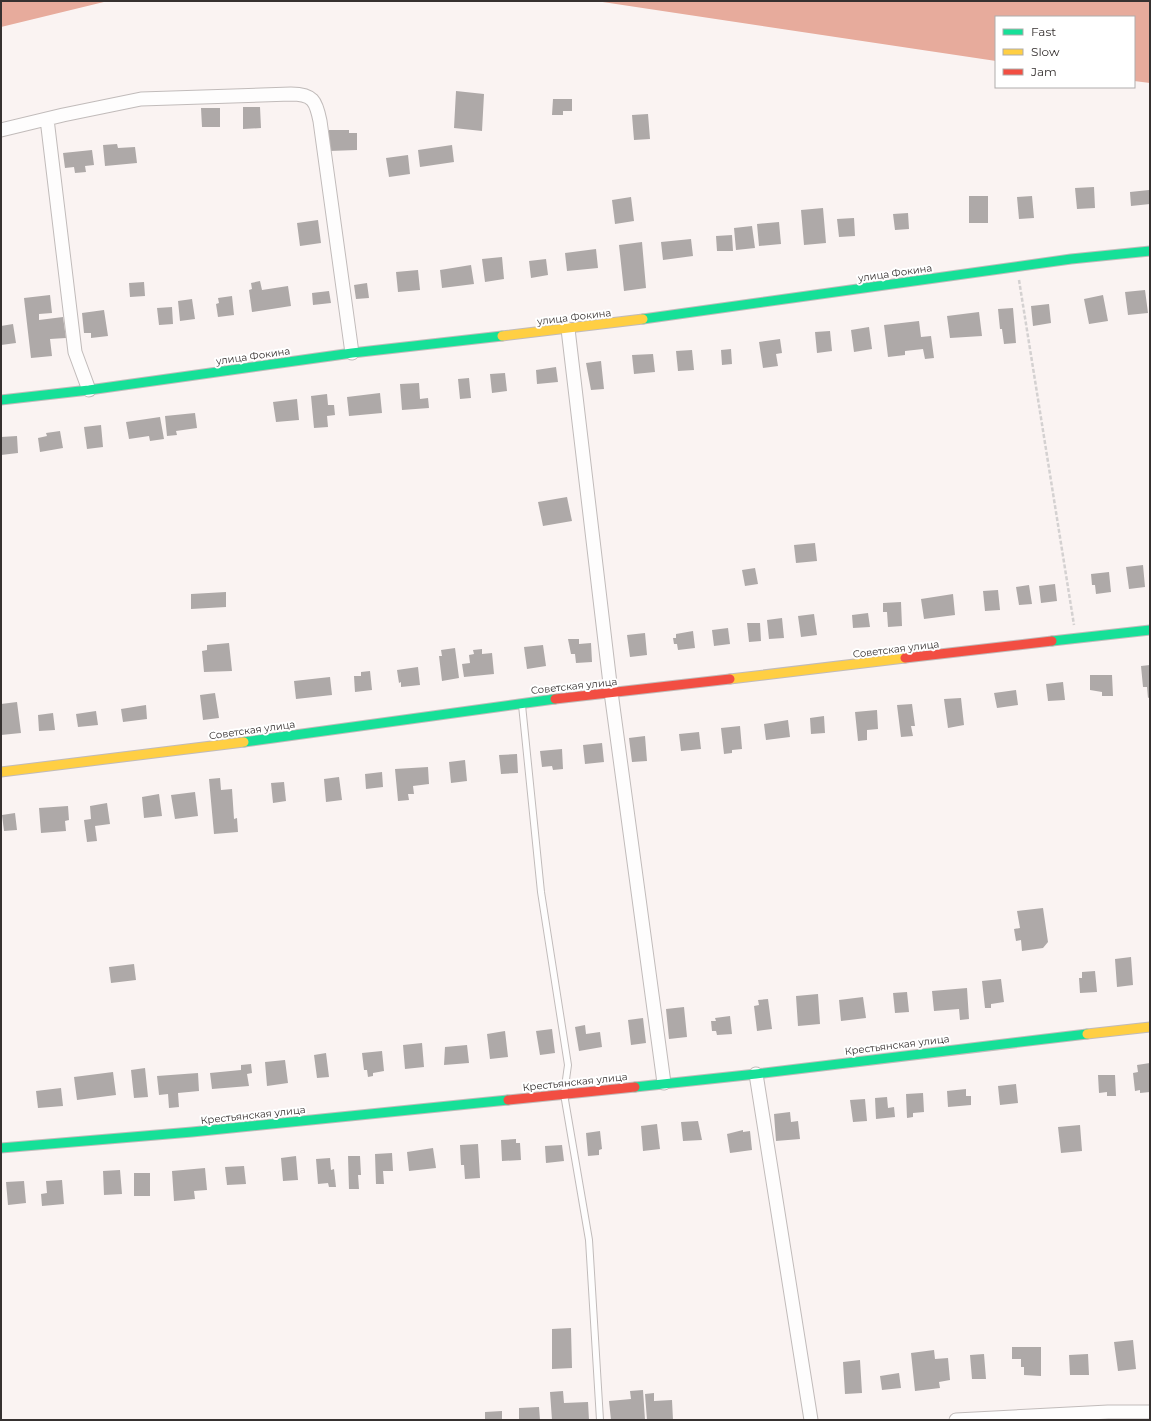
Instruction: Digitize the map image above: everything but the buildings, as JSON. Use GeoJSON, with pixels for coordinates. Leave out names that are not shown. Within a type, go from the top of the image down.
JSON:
{"type":"FeatureCollection","features":[{"type":"Feature","properties":{"kind":"street"},"geometry":{"type":"LineString","coordinates":[[1,130],[141,99],[300,94],[307,96],[314,101],[320,121],[352,354]]}},
{"type":"Feature","properties":{"kind":"street"},"geometry":{"type":"LineString","coordinates":[[47,119],[76,352],[89,390]]}},
{"type":"Feature","properties":{"kind":"street","name":"улица Фокина"},"geometry":{"type":"LineString","coordinates":[[1,400],[89,390],[352,354],[568,329],[1017,266],[1150,251]]}},
{"type":"Feature","properties":{"kind":"street"},"geometry":{"type":"LineString","coordinates":[[568,329],[611,692],[664,1083]]}},
{"type":"Feature","properties":{"kind":"street","name":"Советская улица"},"geometry":{"type":"LineString","coordinates":[[1,772],[179,751],[521,702],[1150,630]]}},
{"type":"Feature","properties":{"kind":"street","name":"Крестьянская улица"},"geometry":{"type":"LineString","coordinates":[[1,1148],[192,1132],[756,1074],[1054,1037],[1150,1027]]}},
{"type":"Feature","properties":{"kind":"street"},"geometry":{"type":"LineString","coordinates":[[756,1074],[811,1420]]}},
{"type":"Feature","properties":{"kind":"street"},"geometry":{"type":"LineString","coordinates":[[956,1420],[1108,1412],[1150,1412]]}},
{"type":"Feature","properties":{"kind":"lane"},"geometry":{"type":"LineString","coordinates":[[521,702],[541,892],[568,1065],[564,1094],[588,1240],[600,1420]]}},
{"type":"Feature","properties":{"kind":"path"},"geometry":{"type":"LineString","coordinates":[[1017,266],[1076,639]]}},
{"type":"Feature","properties":{"kind":"shaded area"},"geometry":{"type":"Polygon","coordinates":[[[1,1],[108,1],[1,27],[1,1]]]}},
{"type":"Feature","properties":{"kind":"shaded area"},"geometry":{"type":"Polygon","coordinates":[[[596,1],[1150,1],[1150,83],[1135,81],[1135,16],[995,16],[995,61],[596,1]]]}},
{"type":"Feature","properties":{"kind":"traffic: fast"},"geometry":{"type":"LineString","coordinates":[[643,319],[1071,259],[1150,251]]}},
{"type":"Feature","properties":{"kind":"traffic: fast"},"geometry":{"type":"LineString","coordinates":[[1,400],[89,390],[352,353],[502,336]]}},
{"type":"Feature","properties":{"kind":"traffic: fast"},"geometry":{"type":"LineString","coordinates":[[1052,641],[1150,630]]}},
{"type":"Feature","properties":{"kind":"traffic: fast"},"geometry":{"type":"LineString","coordinates":[[244,742],[555,699]]}},
{"type":"Feature","properties":{"kind":"traffic: fast"},"geometry":{"type":"LineString","coordinates":[[635,1087],[1087,1034]]}},
{"type":"Feature","properties":{"kind":"traffic: fast"},"geometry":{"type":"LineString","coordinates":[[1,1148],[192,1132],[508,1100]]}},
{"type":"Feature","properties":{"kind":"traffic: slow"},"geometry":{"type":"LineString","coordinates":[[502,336],[643,319]]}},
{"type":"Feature","properties":{"kind":"traffic: slow"},"geometry":{"type":"LineString","coordinates":[[730,679],[905,658]]}},
{"type":"Feature","properties":{"kind":"traffic: slow"},"geometry":{"type":"LineString","coordinates":[[1,772],[244,742]]}},
{"type":"Feature","properties":{"kind":"traffic: slow"},"geometry":{"type":"LineString","coordinates":[[1087,1034],[1150,1027]]}},
{"type":"Feature","properties":{"kind":"traffic: jam"},"geometry":{"type":"LineString","coordinates":[[905,658],[1052,641]]}},
{"type":"Feature","properties":{"kind":"traffic: jam"},"geometry":{"type":"LineString","coordinates":[[555,699],[730,679]]}},
{"type":"Feature","properties":{"kind":"traffic: jam"},"geometry":{"type":"LineString","coordinates":[[508,1100],[635,1087]]}}]}
